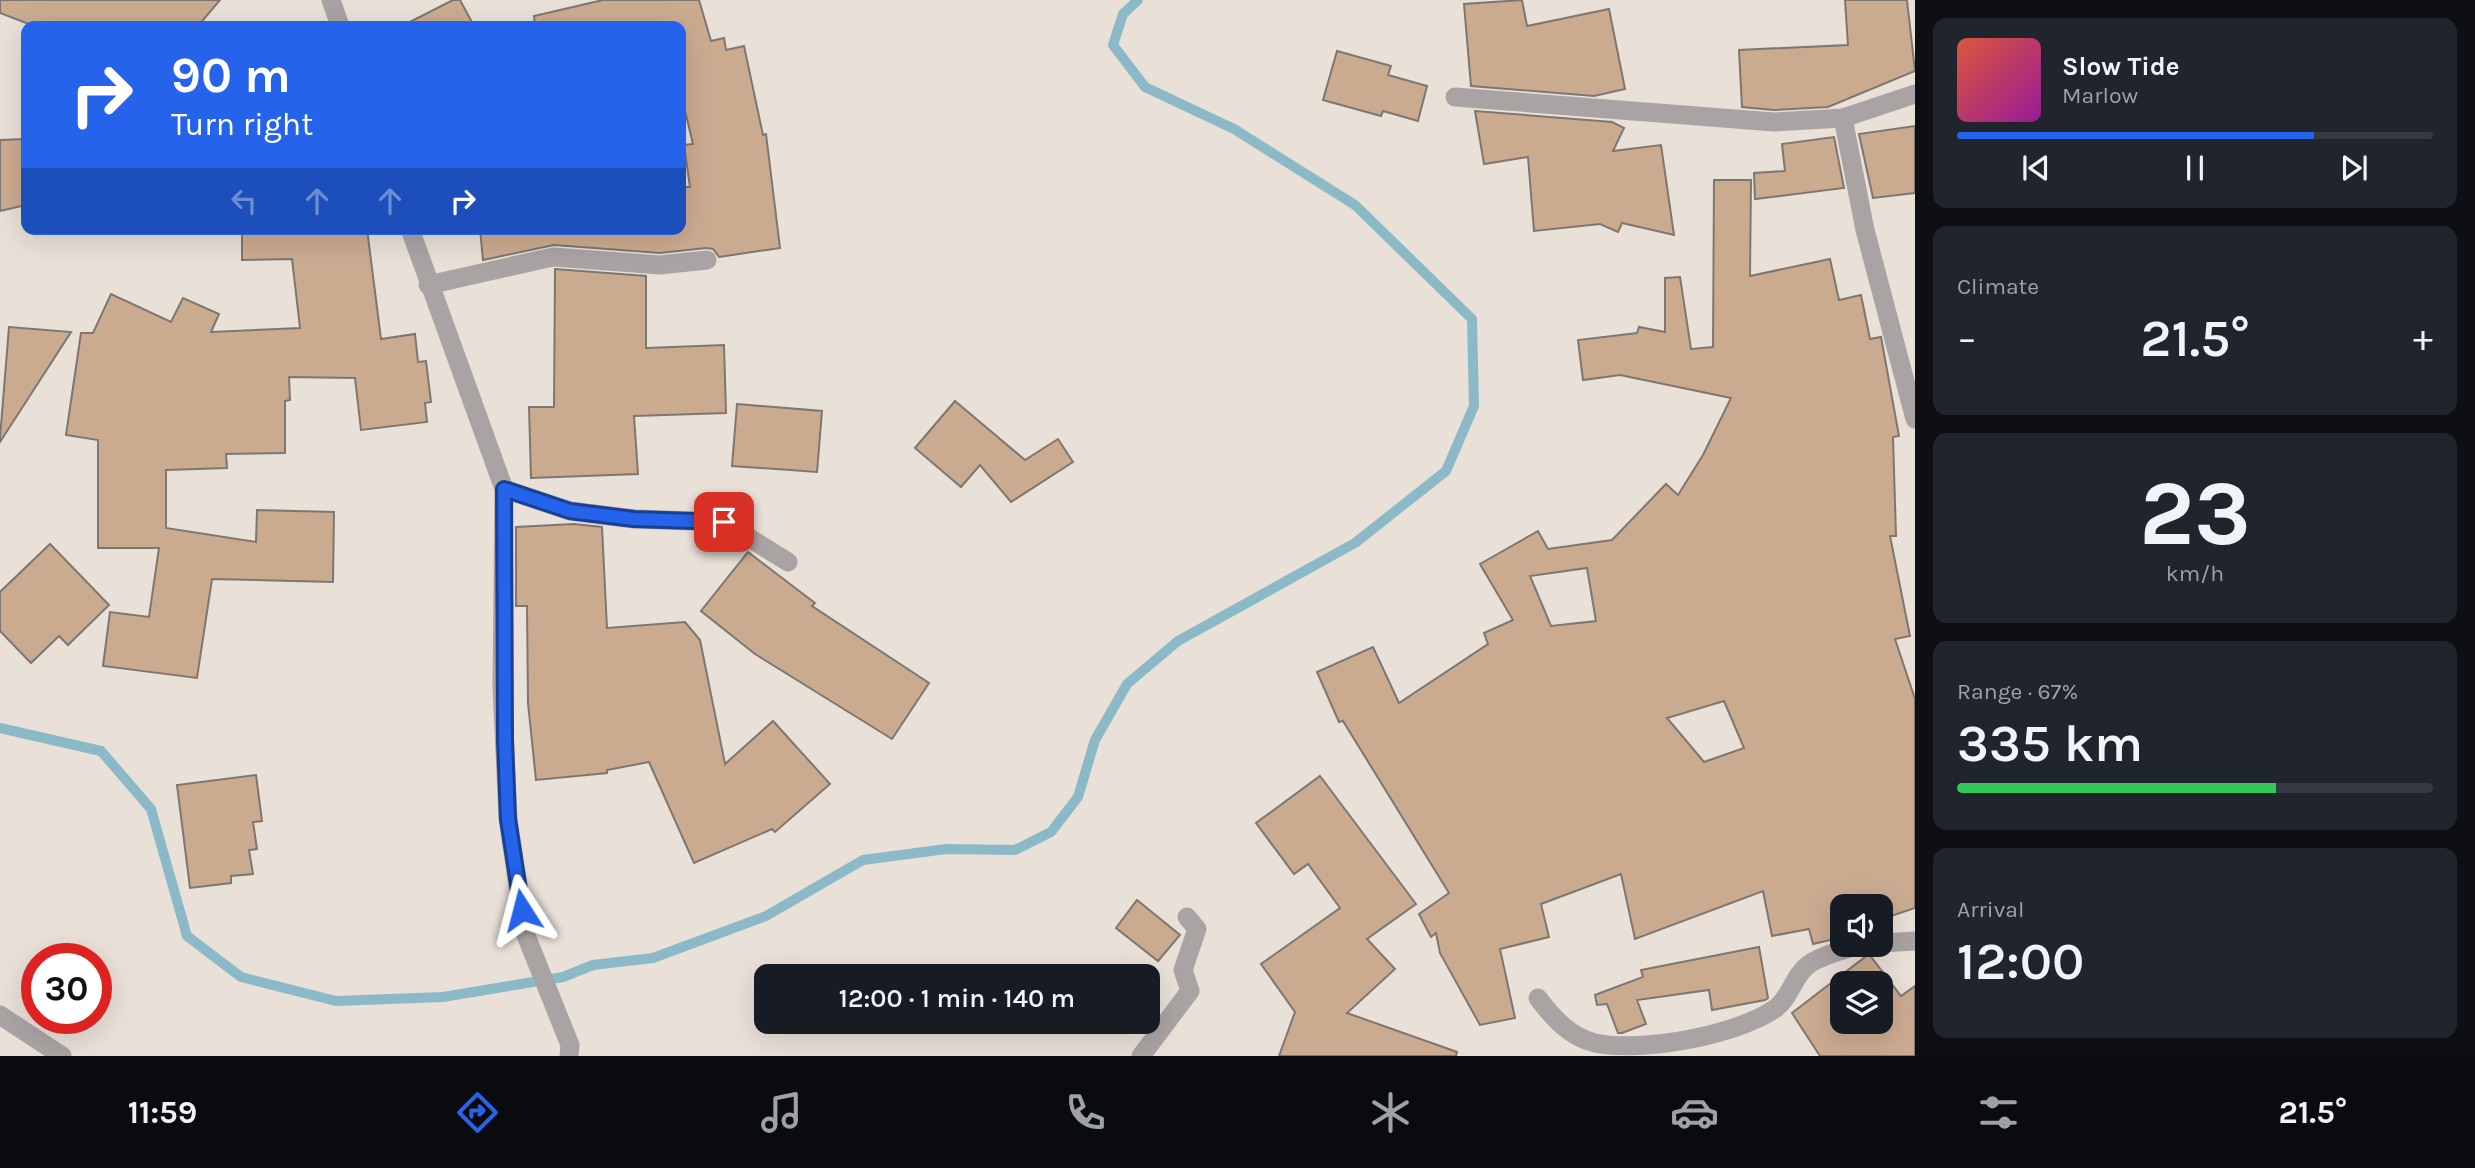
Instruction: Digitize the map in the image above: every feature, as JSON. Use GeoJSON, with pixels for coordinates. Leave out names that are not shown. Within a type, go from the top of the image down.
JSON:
{"type":"FeatureCollection","features":[{"type":"Feature","properties":{"kind":"street"},"geometry":{"type":"LineString","coordinates":[[331,0],[338,21]]}},
{"type":"Feature","properties":{"kind":"street"},"geometry":{"type":"LineString","coordinates":[[1455,97],[1774,122],[1843,118],[1915,94]]}},
{"type":"Feature","properties":{"kind":"street"},"geometry":{"type":"LineString","coordinates":[[1843,118],[1865,230],[1915,419]]}},
{"type":"Feature","properties":{"kind":"street"},"geometry":{"type":"LineString","coordinates":[[412,235],[504,489],[502,686],[508,819],[525,933],[570,1045],[569,1056]]}},
{"type":"Feature","properties":{"kind":"street"},"geometry":{"type":"LineString","coordinates":[[428,285],[552,257],[660,265],[707,260]]}},
{"type":"Feature","properties":{"kind":"street"},"geometry":{"type":"LineString","coordinates":[[504,489],[570,511],[634,519],[724,522],[788,562]]}},
{"type":"Feature","properties":{"kind":"street"},"geometry":{"type":"LineString","coordinates":[[1141,1056],[1190,991],[1183,970],[1197,929],[1187,917]]}},
{"type":"Feature","properties":{"kind":"street"},"geometry":{"type":"LineString","coordinates":[[1893,942],[1915,941]]}},
{"type":"Feature","properties":{"kind":"street"},"geometry":{"type":"LineString","coordinates":[[1538,998],[1558,1024],[1595,1043],[1643,1044],[1699,1039],[1745,1024],[1778,1007],[1807,965],[1830,956]]}},
{"type":"Feature","properties":{"kind":"street"},"geometry":{"type":"LineString","coordinates":[[0,1015],[62,1056]]}},
{"type":"Feature","properties":{"kind":"building"},"geometry":{"type":"Polygon","coordinates":[[[0,0],[220,0],[202,21],[21,21],[0,13],[0,0]]]}},
{"type":"Feature","properties":{"kind":"building"},"geometry":{"type":"Polygon","coordinates":[[[453,0],[460,0],[471,21],[412,21],[453,0]]]}},
{"type":"Feature","properties":{"kind":"building"},"geometry":{"type":"Polygon","coordinates":[[[603,0],[699,0],[711,41],[724,38],[726,50],[744,46],[763,135],[766,134],[780,248],[719,257],[713,249],[706,248],[660,253],[554,245],[483,260],[481,235],[686,235],[686,187],[690,187],[686,145],[693,144],[686,115],[686,21],[534,21],[534,16],[603,0]]]}},
{"type":"Feature","properties":{"kind":"building"},"geometry":{"type":"Polygon","coordinates":[[[1522,0],[1527,26],[1609,9],[1625,89],[1594,96],[1471,86],[1464,4],[1522,0]]]}},
{"type":"Feature","properties":{"kind":"building"},"geometry":{"type":"Polygon","coordinates":[[[1845,0],[1907,0],[1915,71],[1828,107],[1774,110],[1742,107],[1739,50],[1848,45],[1845,0]]]}},
{"type":"Feature","properties":{"kind":"building"},"geometry":{"type":"Polygon","coordinates":[[[1337,51],[1391,66],[1388,75],[1427,86],[1418,121],[1383,111],[1381,116],[1323,100],[1337,51]]]}},
{"type":"Feature","properties":{"kind":"building"},"geometry":{"type":"Polygon","coordinates":[[[1475,111],[1612,122],[1624,128],[1613,151],[1661,145],[1674,235],[1622,223],[1618,232],[1600,224],[1534,231],[1528,157],[1484,164],[1475,111]]]}},
{"type":"Feature","properties":{"kind":"building"},"geometry":{"type":"Polygon","coordinates":[[[1915,126],[1915,193],[1873,198],[1859,134],[1915,126]]]}},
{"type":"Feature","properties":{"kind":"building"},"geometry":{"type":"Polygon","coordinates":[[[1834,137],[1844,188],[1755,199],[1754,173],[1785,171],[1782,144],[1834,137]]]}},
{"type":"Feature","properties":{"kind":"building"},"geometry":{"type":"Polygon","coordinates":[[[21,139],[21,206],[0,211],[0,140],[21,139]]]}},
{"type":"Feature","properties":{"kind":"building"},"geometry":{"type":"Polygon","coordinates":[[[1714,180],[1751,180],[1750,276],[1830,259],[1839,300],[1861,295],[1870,339],[1881,337],[1899,436],[1893,437],[1896,536],[1890,536],[1910,636],[1895,639],[1915,699],[1915,908],[1893,915],[1893,894],[1830,894],[1830,940],[1813,944],[1809,929],[1772,936],[1763,891],[1635,939],[1621,874],[1541,904],[1549,937],[1500,949],[1515,1018],[1480,1025],[1440,953],[1436,933],[1431,937],[1419,914],[1449,893],[1343,721],[1339,722],[1317,672],[1373,647],[1399,703],[1488,644],[1484,633],[1513,620],[1480,564],[1538,531],[1548,549],[1612,540],[1666,484],[1678,495],[1703,455],[1731,398],[1620,375],[1583,380],[1578,340],[1637,333],[1639,327],[1665,332],[1665,278],[1680,277],[1691,349],[1713,347],[1714,180]],[[1587,568],[1530,576],[1551,626],[1596,621],[1587,568]],[[1724,701],[1667,718],[1704,762],[1744,748],[1724,701]]]}},
{"type":"Feature","properties":{"kind":"building"},"geometry":{"type":"Polygon","coordinates":[[[242,235],[368,235],[381,339],[415,334],[418,362],[426,361],[431,402],[425,403],[427,422],[361,430],[355,378],[289,377],[290,400],[285,401],[285,453],[226,454],[227,468],[166,470],[166,528],[256,542],[257,510],[334,512],[333,582],[212,579],[197,678],[103,666],[110,612],[149,617],[159,548],[98,548],[98,440],[66,435],[81,333],[93,333],[111,294],[171,322],[183,298],[219,314],[211,332],[300,328],[292,259],[242,260],[242,235]]]}},
{"type":"Feature","properties":{"kind":"building"},"geometry":{"type":"Polygon","coordinates":[[[555,269],[646,276],[646,348],[724,345],[726,413],[634,416],[638,474],[531,478],[529,407],[554,407],[555,269]]]}},
{"type":"Feature","properties":{"kind":"building"},"geometry":{"type":"Polygon","coordinates":[[[9,327],[71,332],[0,442],[0,438],[9,327]]]}},
{"type":"Feature","properties":{"kind":"building"},"geometry":{"type":"Polygon","coordinates":[[[955,401],[1025,460],[1058,439],[1073,462],[1011,502],[980,465],[961,487],[915,448],[955,401]]]}},
{"type":"Feature","properties":{"kind":"building"},"geometry":{"type":"Polygon","coordinates":[[[737,404],[822,411],[817,472],[732,466],[737,404]]]}},
{"type":"Feature","properties":{"kind":"building"},"geometry":{"type":"Polygon","coordinates":[[[574,524],[602,527],[607,628],[685,622],[700,640],[725,764],[773,721],[830,784],[775,832],[772,829],[694,863],[649,762],[607,770],[607,773],[536,780],[528,703],[527,606],[516,606],[516,527],[574,524]]]}},
{"type":"Feature","properties":{"kind":"building"},"geometry":{"type":"Polygon","coordinates":[[[50,544],[109,605],[68,645],[59,636],[31,663],[0,631],[0,592],[50,544]]]}},
{"type":"Feature","properties":{"kind":"building"},"geometry":{"type":"Polygon","coordinates":[[[748,552],[815,603],[812,606],[929,683],[892,739],[755,654],[701,611],[748,552]]]}},
{"type":"Feature","properties":{"kind":"building"},"geometry":{"type":"Polygon","coordinates":[[[256,775],[262,821],[253,822],[257,849],[249,850],[253,874],[231,876],[231,883],[190,888],[177,785],[256,775]]]}},
{"type":"Feature","properties":{"kind":"building"},"geometry":{"type":"Polygon","coordinates":[[[1320,776],[1416,904],[1367,939],[1395,969],[1347,1013],[1457,1052],[1456,1056],[1279,1056],[1295,1012],[1261,964],[1340,908],[1308,864],[1294,874],[1256,823],[1320,776]]]}},
{"type":"Feature","properties":{"kind":"building"},"geometry":{"type":"Polygon","coordinates":[[[1137,900],[1180,935],[1158,961],[1116,928],[1137,900]]]}},
{"type":"Feature","properties":{"kind":"building"},"geometry":{"type":"Polygon","coordinates":[[[1759,947],[1768,998],[1765,1000],[1712,1010],[1709,990],[1637,1000],[1646,1024],[1622,1033],[1618,1033],[1607,1004],[1597,1005],[1595,995],[1643,977],[1641,970],[1759,947]]]}},
{"type":"Feature","properties":{"kind":"building"},"geometry":{"type":"Polygon","coordinates":[[[1865,957],[1871,957],[1882,971],[1847,971],[1865,957]]]}},
{"type":"Feature","properties":{"kind":"building"},"geometry":{"type":"Polygon","coordinates":[[[1830,984],[1830,1034],[1893,1034],[1893,986],[1901,996],[1915,986],[1915,1056],[1820,1056],[1792,1013],[1830,984]]]}},
{"type":"Feature","properties":{"kind":"waterway"},"geometry":{"type":"LineString","coordinates":[[0,728],[101,751],[151,809],[187,936],[241,977],[336,1001],[443,997],[563,977],[593,965],[653,958],[766,916],[863,860],[946,849],[1015,850],[1051,832],[1078,797],[1095,740],[1127,684],[1178,641],[1355,543],[1446,471],[1474,406],[1472,319],[1355,205],[1234,129],[1145,87],[1113,45],[1123,14],[1138,0]]}},
{"type":"Feature","properties":{"kind":"route"},"geometry":{"type":"LineString","coordinates":[[522,910],[508,819],[502,686],[504,489],[570,511],[634,519],[724,522]]}}]}
